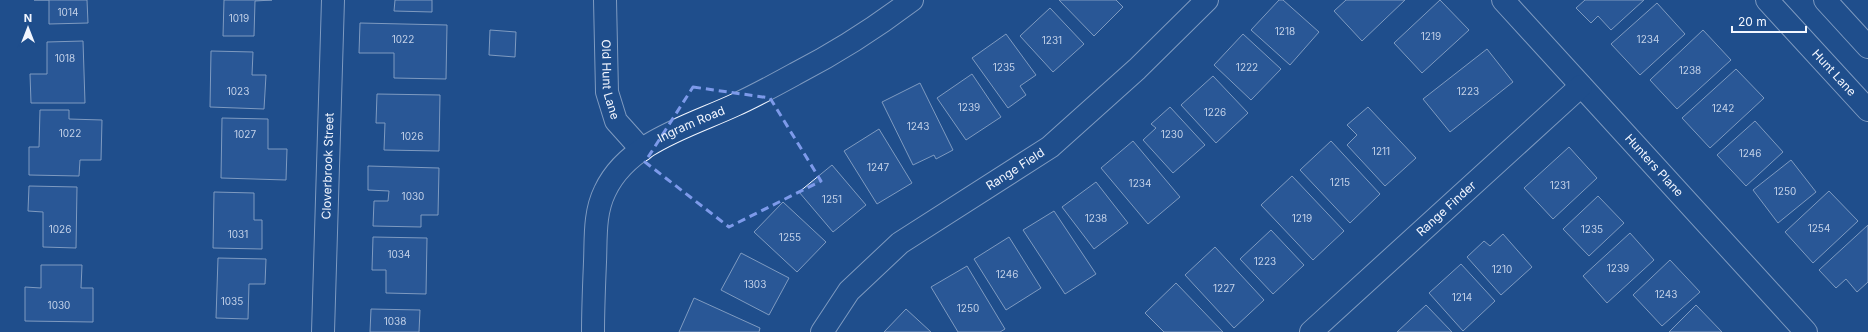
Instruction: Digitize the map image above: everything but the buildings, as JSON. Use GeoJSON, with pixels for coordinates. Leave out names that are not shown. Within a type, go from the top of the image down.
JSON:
{"type":"FeatureCollection","features":[{"type":"Feature","properties":{"kind":"street","name":"Cloverbrook Street"},"geometry":{"type":"LineString","coordinates":[[323,332],[334,0]]}},
{"type":"Feature","properties":{"kind":"street","name":"Old Hunt Lane"},"geometry":{"type":"LineString","coordinates":[[605,0],[607,92],[616,121],[642,150]]}},
{"type":"Feature","properties":{"kind":"street","name":"Ingram Road"},"geometry":{"type":"LineString","coordinates":[[592,332],[596,231],[604,192],[612,178],[642,150],[658,139],[737,104],[850,44],[912,0]]}},
{"type":"Feature","properties":{"kind":"street","name":"Range Field"},"geometry":{"type":"LineString","coordinates":[[822,332],[849,291],[900,243],[1050,147],[1137,69],[1207,0]]}},
{"type":"Feature","properties":{"kind":"street","name":"Hunters Plane"},"geometry":{"type":"LineString","coordinates":[[1503,0],[1806,332]]}},
{"type":"Feature","properties":{"kind":"street","name":"Hunt Lane"},"geometry":{"type":"LineString","coordinates":[[1767,0],[1868,110]]}},
{"type":"Feature","properties":{"kind":"street"},"geometry":{"type":"LineString","coordinates":[[1825,0],[1868,46]]}},
{"type":"Feature","properties":{"kind":"street","name":"Range Finder"},"geometry":{"type":"LineString","coordinates":[[1311,332],[1582,86]]}},
{"type":"Feature","properties":{"kind":"highlighted area"},"geometry":{"type":"Polygon","coordinates":[[[693,87],[770,98],[821,181],[729,227],[645,162],[693,87]]]}}]}
